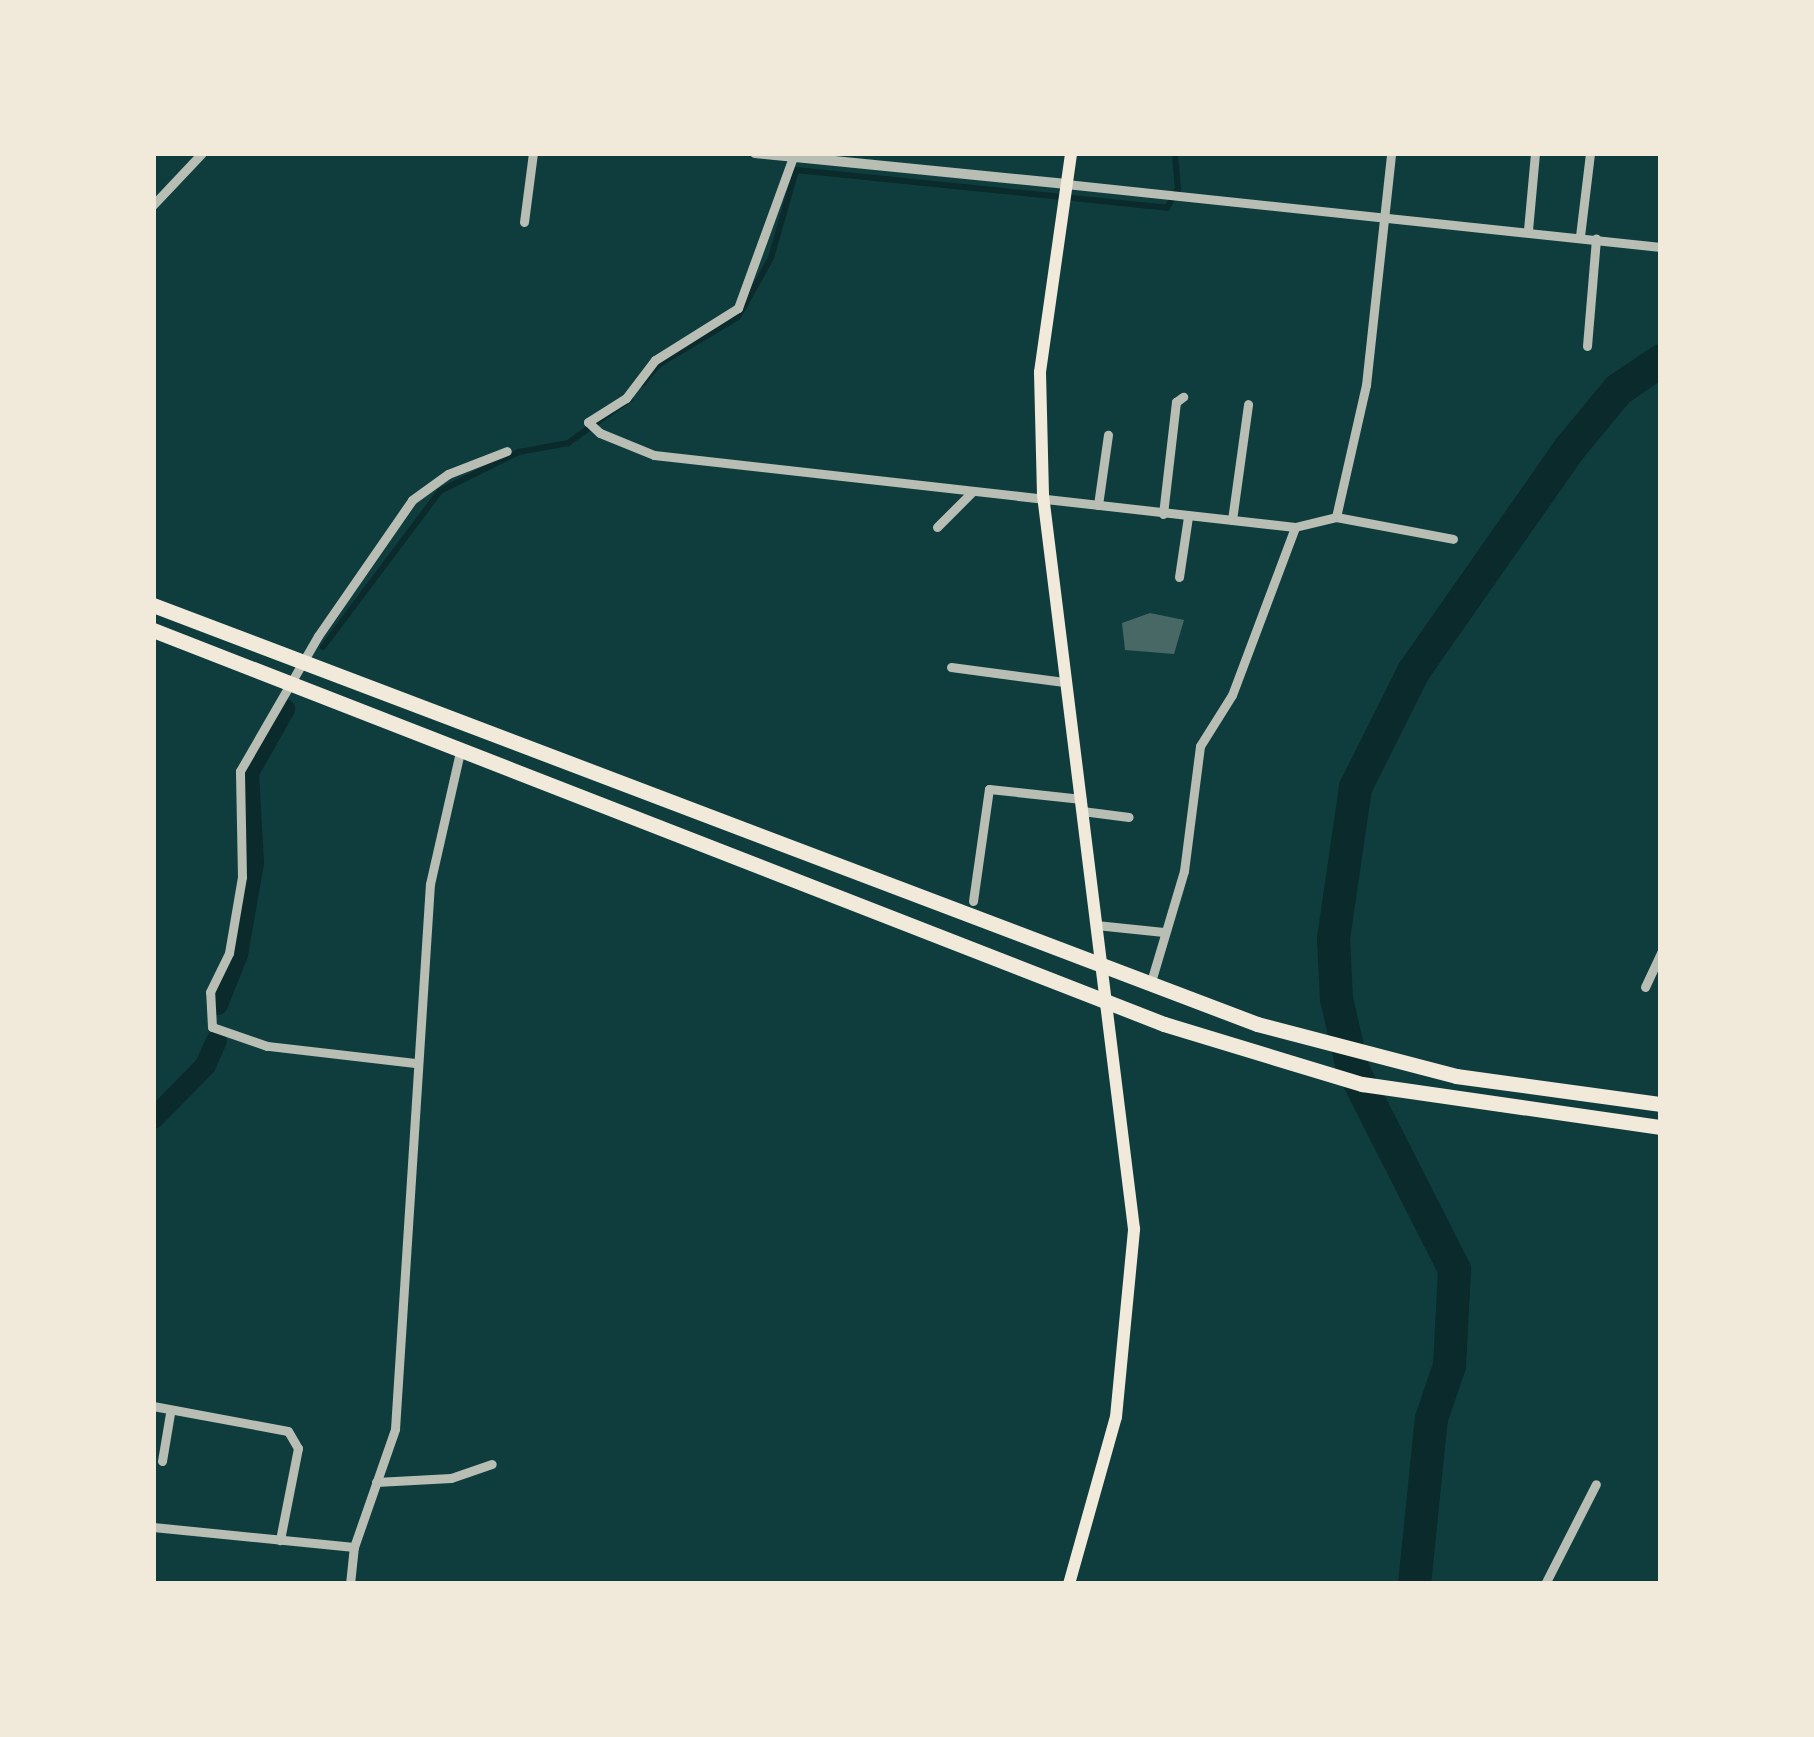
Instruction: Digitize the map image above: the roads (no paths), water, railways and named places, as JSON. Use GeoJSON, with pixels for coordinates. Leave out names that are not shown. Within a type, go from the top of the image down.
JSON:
{"type":"FeatureCollection","features":[{"type":"Feature","properties":{"kind":"highway"},"geometry":{"type":"LineString","coordinates":[[153,605],[1257,1024],[1456,1076],[1661,1104]]}},
{"type":"Feature","properties":{"kind":"highway"},"geometry":{"type":"LineString","coordinates":[[153,631],[1108,1000],[1255,1052],[1471,1106],[1661,1127]]}},
{"type":"Feature","properties":{"kind":"main road"},"geometry":{"type":"LineString","coordinates":[[1070,1584],[1116,1417],[1132,1298],[1130,1161],[1043,495],[1040,372],[1071,153]]}},
{"type":"Feature","properties":{"kind":"street"},"geometry":{"type":"LineString","coordinates":[[153,205],[202,153]]}},
{"type":"Feature","properties":{"kind":"street"},"geometry":{"type":"LineString","coordinates":[[524,222],[533,153]]}},
{"type":"Feature","properties":{"kind":"street"},"geometry":{"type":"LineString","coordinates":[[755,153],[1275,200],[1382,219],[1528,230],[1661,247]]}},
{"type":"Feature","properties":{"kind":"street"},"geometry":{"type":"LineString","coordinates":[[1336,517],[1366,385],[1391,153]]}},
{"type":"Feature","properties":{"kind":"street"},"geometry":{"type":"LineString","coordinates":[[1528,230],[1535,153]]}},
{"type":"Feature","properties":{"kind":"street"},"geometry":{"type":"LineString","coordinates":[[1580,236],[1590,153]]}},
{"type":"Feature","properties":{"kind":"street"},"geometry":{"type":"LineString","coordinates":[[793,157],[738,308],[655,360],[626,398],[588,422],[615,443],[654,455],[972,492],[1043,495],[1188,517],[1295,527],[1336,517],[1453,538]]}},
{"type":"Feature","properties":{"kind":"street"},"geometry":{"type":"LineString","coordinates":[[1587,346],[1596,238]]}},
{"type":"Feature","properties":{"kind":"street"},"geometry":{"type":"LineString","coordinates":[[1163,514],[1176,402],[1184,397]]}},
{"type":"Feature","properties":{"kind":"street"},"geometry":{"type":"LineString","coordinates":[[1232,520],[1248,404]]}},
{"type":"Feature","properties":{"kind":"street"},"geometry":{"type":"LineString","coordinates":[[1098,505],[1108,436]]}},
{"type":"Feature","properties":{"kind":"street"},"geometry":{"type":"LineString","coordinates":[[415,1063],[267,1046],[212,1027],[210,992],[229,953],[242,877],[240,770],[302,661],[412,500],[448,474],[507,451]]}},
{"type":"Feature","properties":{"kind":"street"},"geometry":{"type":"LineString","coordinates":[[937,527],[972,492]]}},
{"type":"Feature","properties":{"kind":"street"},"geometry":{"type":"LineString","coordinates":[[1179,577],[1188,517]]}},
{"type":"Feature","properties":{"kind":"street"},"geometry":{"type":"LineString","coordinates":[[1150,985],[1184,871],[1200,746],[1232,695],[1295,527]]}},
{"type":"Feature","properties":{"kind":"street"},"geometry":{"type":"LineString","coordinates":[[951,667],[1064,682]]}},
{"type":"Feature","properties":{"kind":"street"},"geometry":{"type":"LineString","coordinates":[[350,1584],[354,1547],[394,1429],[430,884],[461,748]]}},
{"type":"Feature","properties":{"kind":"street"},"geometry":{"type":"LineString","coordinates":[[973,901],[989,789],[1129,818]]}},
{"type":"Feature","properties":{"kind":"street"},"geometry":{"type":"LineString","coordinates":[[1096,925],[1164,932]]}},
{"type":"Feature","properties":{"kind":"street"},"geometry":{"type":"LineString","coordinates":[[1645,987],[1661,952]]}},
{"type":"Feature","properties":{"kind":"street"},"geometry":{"type":"LineString","coordinates":[[153,1406],[170,1413],[288,1431],[298,1448],[280,1540]]}},
{"type":"Feature","properties":{"kind":"street"},"geometry":{"type":"LineString","coordinates":[[162,1461],[170,1413]]}},
{"type":"Feature","properties":{"kind":"street"},"geometry":{"type":"LineString","coordinates":[[376,1483],[451,1478],[492,1464]]}},
{"type":"Feature","properties":{"kind":"street"},"geometry":{"type":"LineString","coordinates":[[1546,1584],[1596,1484]]}},
{"type":"Feature","properties":{"kind":"street"},"geometry":{"type":"LineString","coordinates":[[153,1527],[354,1547]]}},
{"type":"Feature","properties":{"kind":"waterway"},"geometry":{"type":"LineString","coordinates":[[642,384],[658,365],[738,317],[771,258],[796,170],[1167,208],[1178,189],[1175,153]]}},
{"type":"Feature","properties":{"kind":"waterway"},"geometry":{"type":"LineString","coordinates":[[1414,1584],[1431,1418],[1449,1365],[1454,1269],[1352,1068],[1336,998],[1333,938],[1355,787],[1413,671],[1570,447],[1618,389],[1661,360]]}},
{"type":"Feature","properties":{"kind":"waterway"},"geometry":{"type":"LineString","coordinates":[[323,647],[440,491],[519,452],[568,443],[630,399]]}},
{"type":"Feature","properties":{"kind":"waterway"},"geometry":{"type":"LineString","coordinates":[[217,1004],[237,954],[253,862],[248,772],[284,709]]}},
{"type":"Feature","properties":{"kind":"waterway"},"geometry":{"type":"LineString","coordinates":[[153,1118],[205,1065],[216,1040]]}}]}
